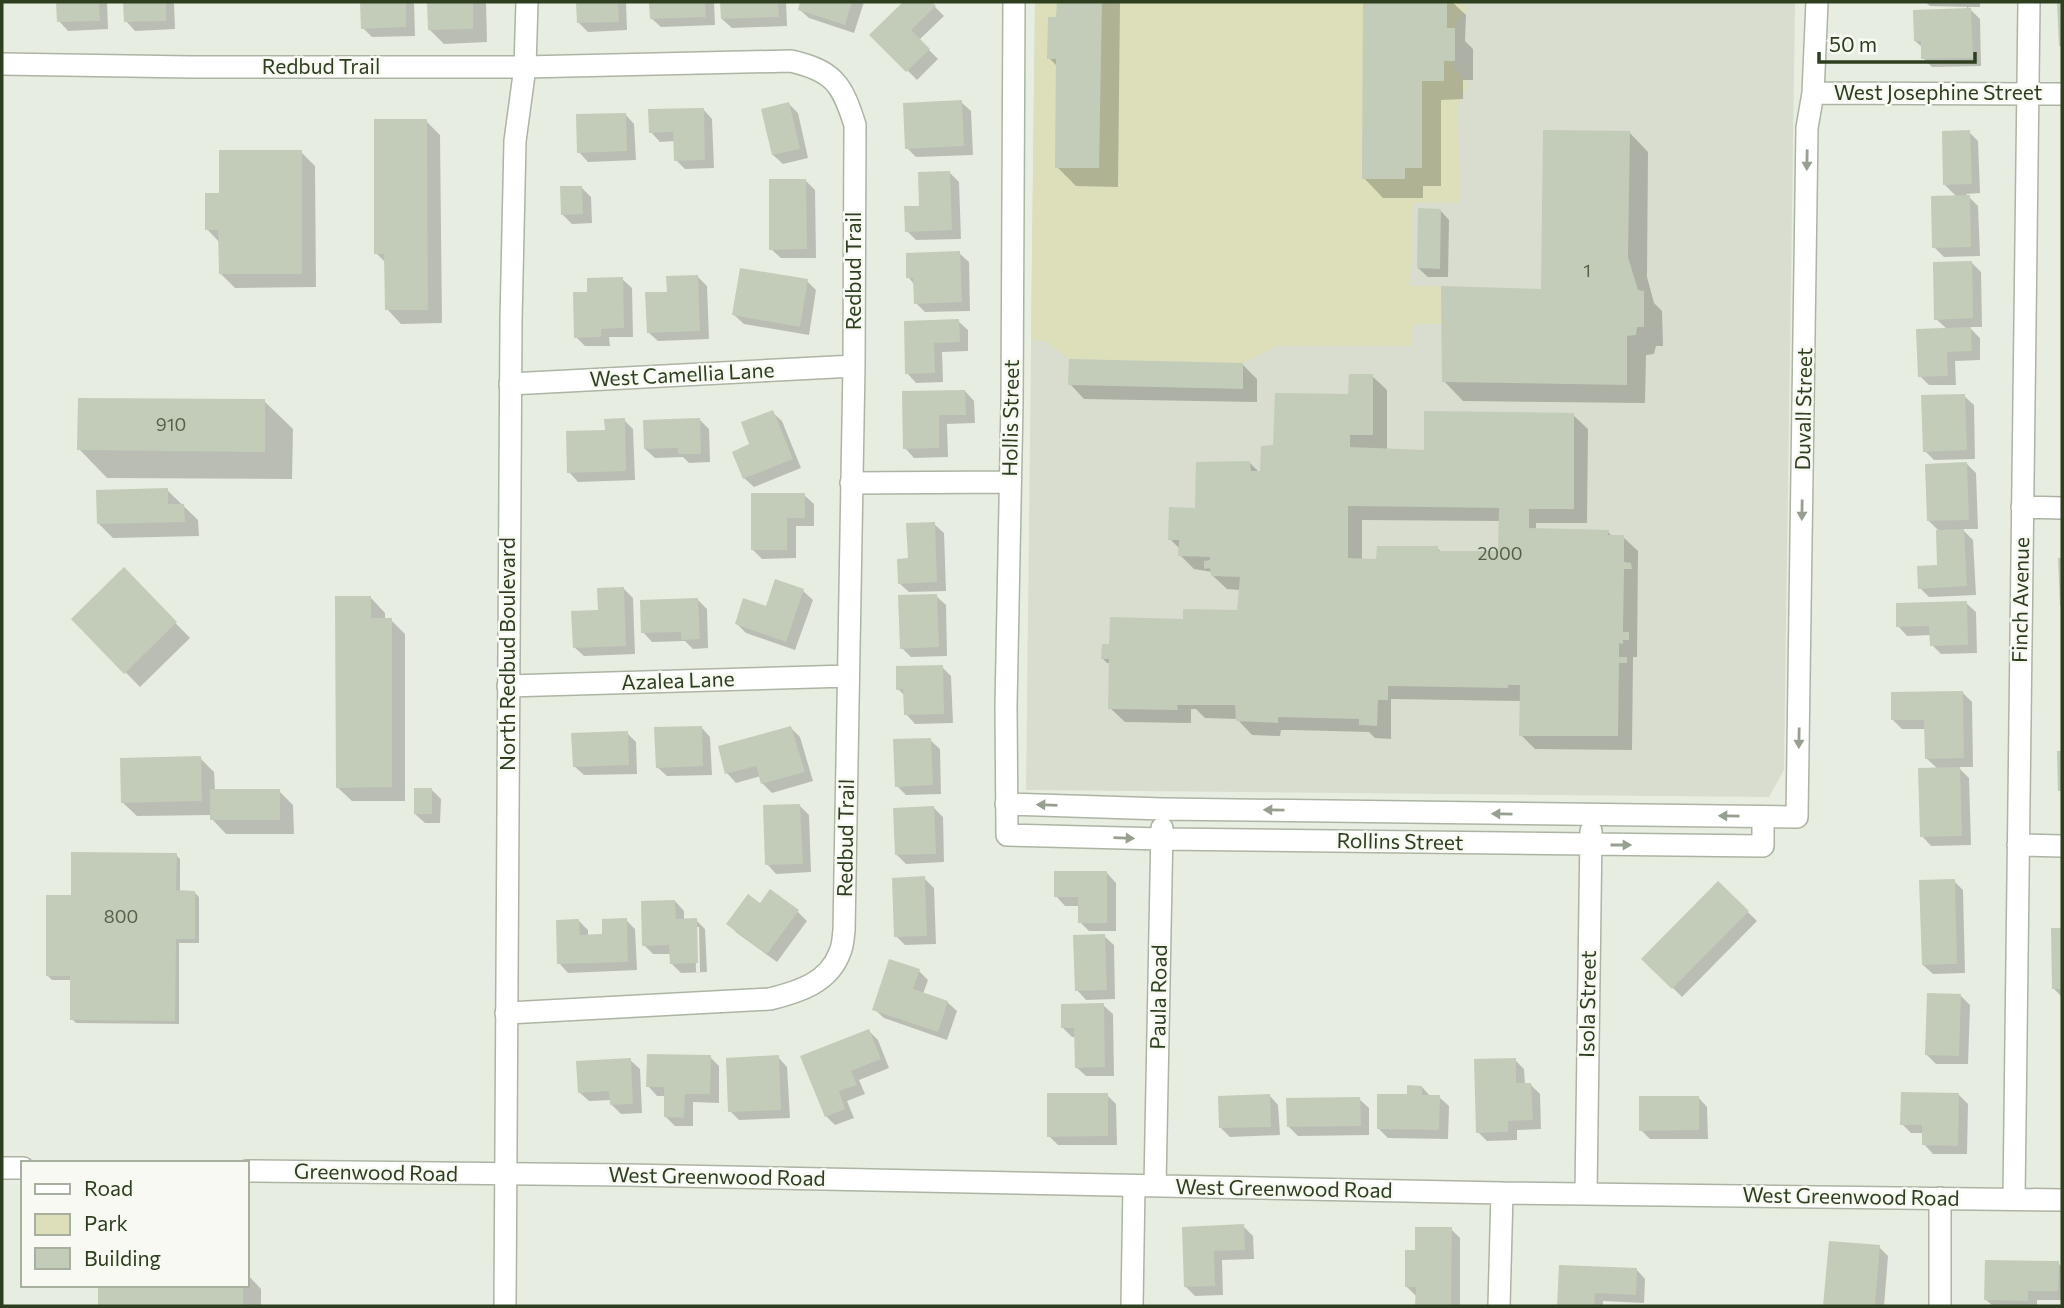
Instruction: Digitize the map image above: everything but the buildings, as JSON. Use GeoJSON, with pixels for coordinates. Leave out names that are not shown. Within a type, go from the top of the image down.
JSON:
{"type":"FeatureCollection","features":[{"type":"Feature","properties":{"kind":"street","name":"North Redbud Boulevard"},"geometry":{"type":"LineString","coordinates":[[505,1306],[510,384],[515,141],[525,67],[527,2]]}},
{"type":"Feature","properties":{"kind":"street","name":"Hollis Street"},"geometry":{"type":"LineString","coordinates":[[1007,835],[1014,2]]}},
{"type":"Feature","properties":{"kind":"street","name":"Duvall Street"},"geometry":{"type":"LineString","coordinates":[[1797,817],[1807,128],[1814,93],[1816,2]]}},
{"type":"Feature","properties":{"kind":"street","name":"Finch Avenue"},"geometry":{"type":"LineString","coordinates":[[2014,1199],[2029,2]]}},
{"type":"Feature","properties":{"kind":"street","name":"Redbud Trail"},"geometry":{"type":"LineString","coordinates":[[2,64],[525,67],[790,61],[811,66],[828,75],[841,89],[855,125],[854,366],[844,930],[840,953],[829,971],[812,985],[770,999],[506,1013]]}},
{"type":"Feature","properties":{"kind":"street","name":"West Josephine Street"},"geometry":{"type":"LineString","coordinates":[[1814,93],[2062,94]]}},
{"type":"Feature","properties":{"kind":"street","name":"West Camellia Lane"},"geometry":{"type":"LineString","coordinates":[[510,384],[854,366]]}},
{"type":"Feature","properties":{"kind":"street"},"geometry":{"type":"LineString","coordinates":[[851,483],[1010,482]]}},
{"type":"Feature","properties":{"kind":"street"},"geometry":{"type":"LineString","coordinates":[[2022,507],[2062,508]]}},
{"type":"Feature","properties":{"kind":"street","name":"Azalea Lane"},"geometry":{"type":"LineString","coordinates":[[508,686],[848,676]]}},
{"type":"Feature","properties":{"kind":"street","name":"Rollins Street"},"geometry":{"type":"LineString","coordinates":[[1006,804],[1797,817]]}},
{"type":"Feature","properties":{"kind":"street","name":"Paula Road"},"geometry":{"type":"LineString","coordinates":[[1132,1306],[1145,1186],[1163,808]]}},
{"type":"Feature","properties":{"kind":"street","name":"Isola Street"},"geometry":{"type":"LineString","coordinates":[[1586,1193],[1591,815]]}},
{"type":"Feature","properties":{"kind":"street","name":"Rollins Street"},"geometry":{"type":"LineString","coordinates":[[1007,835],[1763,846],[1763,817]]}},
{"type":"Feature","properties":{"kind":"street"},"geometry":{"type":"LineString","coordinates":[[2018,845],[2062,846]]}},
{"type":"Feature","properties":{"kind":"street"},"geometry":{"type":"LineString","coordinates":[[2,1168],[21,1168]]}},
{"type":"Feature","properties":{"kind":"street","name":"Greenwood Road"},"geometry":{"type":"LineString","coordinates":[[248,1171],[506,1174]]}},
{"type":"Feature","properties":{"kind":"street","name":"West Greenwood Road"},"geometry":{"type":"LineString","coordinates":[[506,1174],[1502,1193],[2062,1200]]}},
{"type":"Feature","properties":{"kind":"street"},"geometry":{"type":"LineString","coordinates":[[1499,1306],[1502,1193]]}},
{"type":"Feature","properties":{"kind":"street"},"geometry":{"type":"LineString","coordinates":[[1940,1198],[1940,1306]]}},
{"type":"Feature","properties":{"kind":"shaded area"},"geometry":{"type":"Polygon","coordinates":[[[1035,2],[1795,2],[1784,770],[1769,797],[1026,790],[1035,2]]]}},
{"type":"Feature","properties":{"kind":"green space"},"geometry":{"type":"Polygon","coordinates":[[[1035,2],[1461,2],[1468,9],[1455,24],[1454,67],[1469,85],[1458,103],[1459,203],[1413,203],[1410,286],[1441,286],[1441,324],[1413,324],[1411,346],[1277,346],[1243,363],[1069,359],[1044,341],[1031,340],[1035,2]]]}}]}
